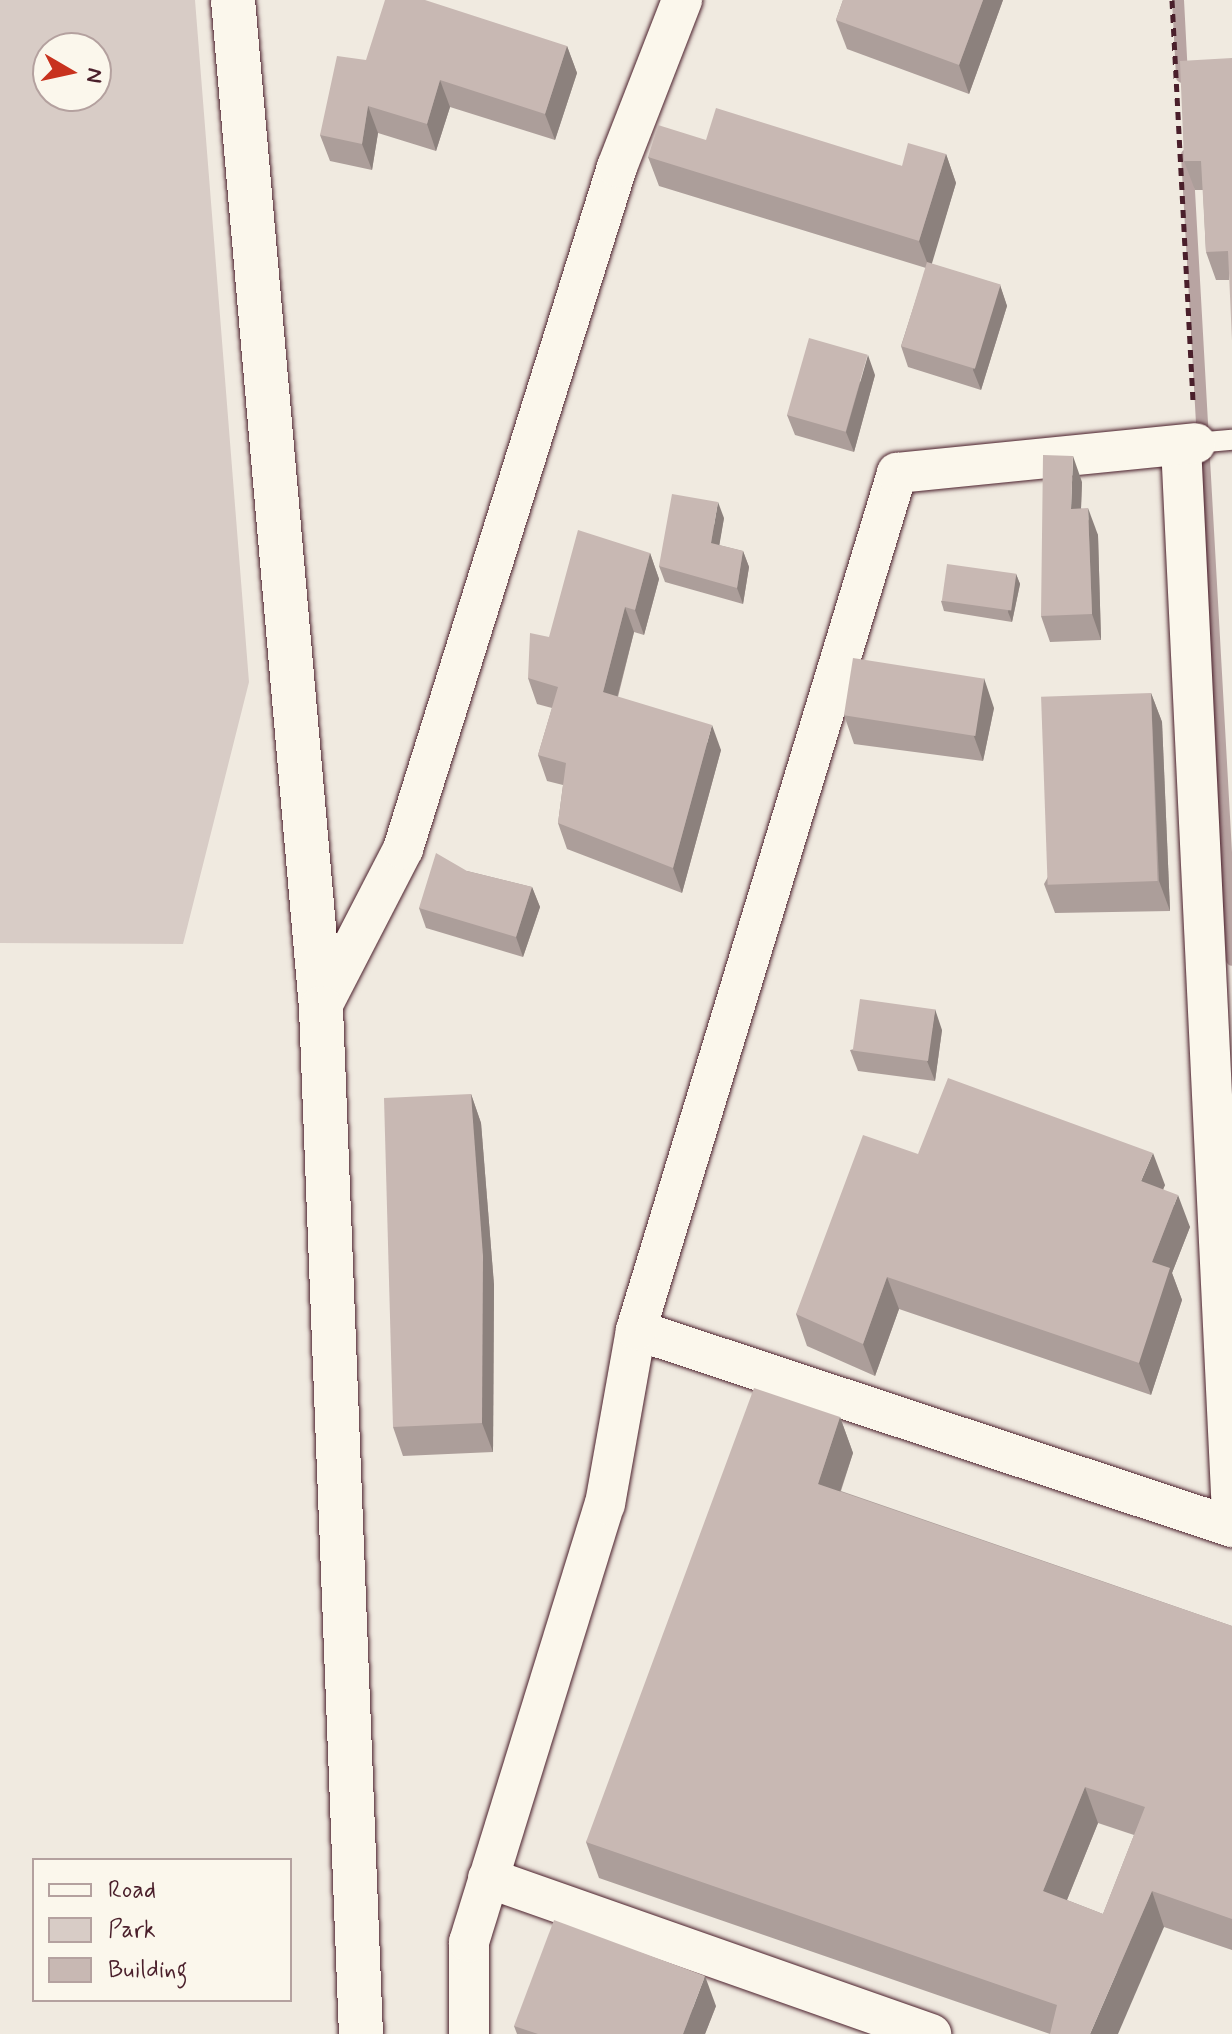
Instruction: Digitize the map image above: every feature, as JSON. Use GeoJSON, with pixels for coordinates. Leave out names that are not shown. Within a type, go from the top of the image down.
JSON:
{"type":"FeatureCollection","features":[{"type":"Feature","properties":{"kind":"street"},"geometry":{"type":"LineString","coordinates":[[233,0],[321,1008],[361,2034]]}},
{"type":"Feature","properties":{"kind":"street"},"geometry":{"type":"LineString","coordinates":[[321,1008],[403,849],[617,167],[682,0]]}},
{"type":"Feature","properties":{"kind":"street"},"geometry":{"type":"LineString","coordinates":[[469,2034],[469,1942],[605,1504],[636,1330],[897,473],[1203,443],[1232,1515]]}},
{"type":"Feature","properties":{"kind":"street"},"geometry":{"type":"LineString","coordinates":[[636,1330],[1232,1527]]}},
{"type":"Feature","properties":{"kind":"street"},"geometry":{"type":"LineString","coordinates":[[488,1878],[931,2034]]}},
{"type":"Feature","properties":{"kind":"path"},"geometry":{"type":"LineString","coordinates":[[1172,0],[1203,443]]}},
{"type":"Feature","properties":{"kind":"green space"},"geometry":{"type":"Polygon","coordinates":[[[0,0],[195,0],[249,682],[183,944],[0,943],[0,0]]]}},
{"type":"Feature","properties":{"kind":"building"},"geometry":{"type":"Polygon","coordinates":[[[385,0],[425,0],[567,46],[545,114],[440,80],[427,124],[368,106],[362,144],[320,135],[337,56],[366,60],[385,0]]]}},
{"type":"Feature","properties":{"kind":"building"},"geometry":{"type":"Polygon","coordinates":[[[843,0],[983,0],[959,65],[836,20],[843,0]]]}},
{"type":"Feature","properties":{"kind":"building"},"geometry":{"type":"Polygon","coordinates":[[[1232,58],[1232,341],[1228,251],[1206,252],[1201,161],[1184,161],[1180,61],[1232,58]]]}},
{"type":"Feature","properties":{"kind":"building"},"geometry":{"type":"Polygon","coordinates":[[[716,108],[902,166],[908,143],[946,154],[919,241],[648,157],[658,125],[706,140],[716,108]]]}},
{"type":"Feature","properties":{"kind":"building"},"geometry":{"type":"Polygon","coordinates":[[[927,262],[1001,285],[975,369],[901,346],[927,262]]]}},
{"type":"Feature","properties":{"kind":"building"},"geometry":{"type":"Polygon","coordinates":[[[809,338],[868,355],[846,432],[787,415],[809,338]]]}},
{"type":"Feature","properties":{"kind":"building"},"geometry":{"type":"Polygon","coordinates":[[[1043,455],[1073,456],[1071,509],[1088,508],[1092,614],[1041,616],[1043,455]]]}},
{"type":"Feature","properties":{"kind":"building"},"geometry":{"type":"Polygon","coordinates":[[[672,494],[718,502],[711,543],[743,551],[737,588],[659,566],[672,494]]]}},
{"type":"Feature","properties":{"kind":"building"},"geometry":{"type":"Polygon","coordinates":[[[578,530],[650,553],[635,610],[625,607],[603,692],[712,725],[673,868],[558,823],[566,763],[538,755],[558,687],[528,678],[530,633],[549,637],[578,530]]]}},
{"type":"Feature","properties":{"kind":"building"},"geometry":{"type":"Polygon","coordinates":[[[947,564],[1016,574],[1011,610],[942,601],[947,564]]]}},
{"type":"Feature","properties":{"kind":"building"},"geometry":{"type":"Polygon","coordinates":[[[853,658],[984,679],[975,736],[844,715],[853,658]]]}},
{"type":"Feature","properties":{"kind":"building"},"geometry":{"type":"Polygon","coordinates":[[[1151,693],[1158,881],[1048,885],[1041,697],[1151,693]]]}},
{"type":"Feature","properties":{"kind":"building"},"geometry":{"type":"Polygon","coordinates":[[[436,853],[467,871],[532,887],[516,937],[419,908],[436,853]]]}},
{"type":"Feature","properties":{"kind":"building"},"geometry":{"type":"Polygon","coordinates":[[[860,999],[935,1010],[928,1061],[853,1050],[860,999]]]}},
{"type":"Feature","properties":{"kind":"building"},"geometry":{"type":"Polygon","coordinates":[[[948,1078],[1153,1153],[1141,1181],[1178,1195],[1152,1262],[1170,1268],[1139,1363],[887,1277],[863,1344],[796,1314],[863,1135],[918,1154],[948,1078]]]}},
{"type":"Feature","properties":{"kind":"building"},"geometry":{"type":"Polygon","coordinates":[[[471,1094],[483,1256],[482,1423],[393,1427],[384,1098],[471,1094]]]}},
{"type":"Feature","properties":{"kind":"building"},"geometry":{"type":"Polygon","coordinates":[[[754,1388],[840,1417],[818,1484],[1232,1626],[1232,1919],[1152,1891],[1090,2034],[1050,2034],[1057,2005],[586,1842],[754,1388]],[[1085,1787],[1043,1891],[1103,1914],[1145,1807],[1085,1787]]]}},
{"type":"Feature","properties":{"kind":"building"},"geometry":{"type":"Polygon","coordinates":[[[554,1920],[705,1976],[683,2034],[538,2034],[514,2026],[554,1920]]]}},
{"type":"Feature","properties":{"kind":"waterway"},"geometry":{"type":"LineString","coordinates":[[1178,0],[1182,77]]}},
{"type":"Feature","properties":{"kind":"waterway"},"geometry":{"type":"LineString","coordinates":[[1187,155],[1232,960]]}}]}
